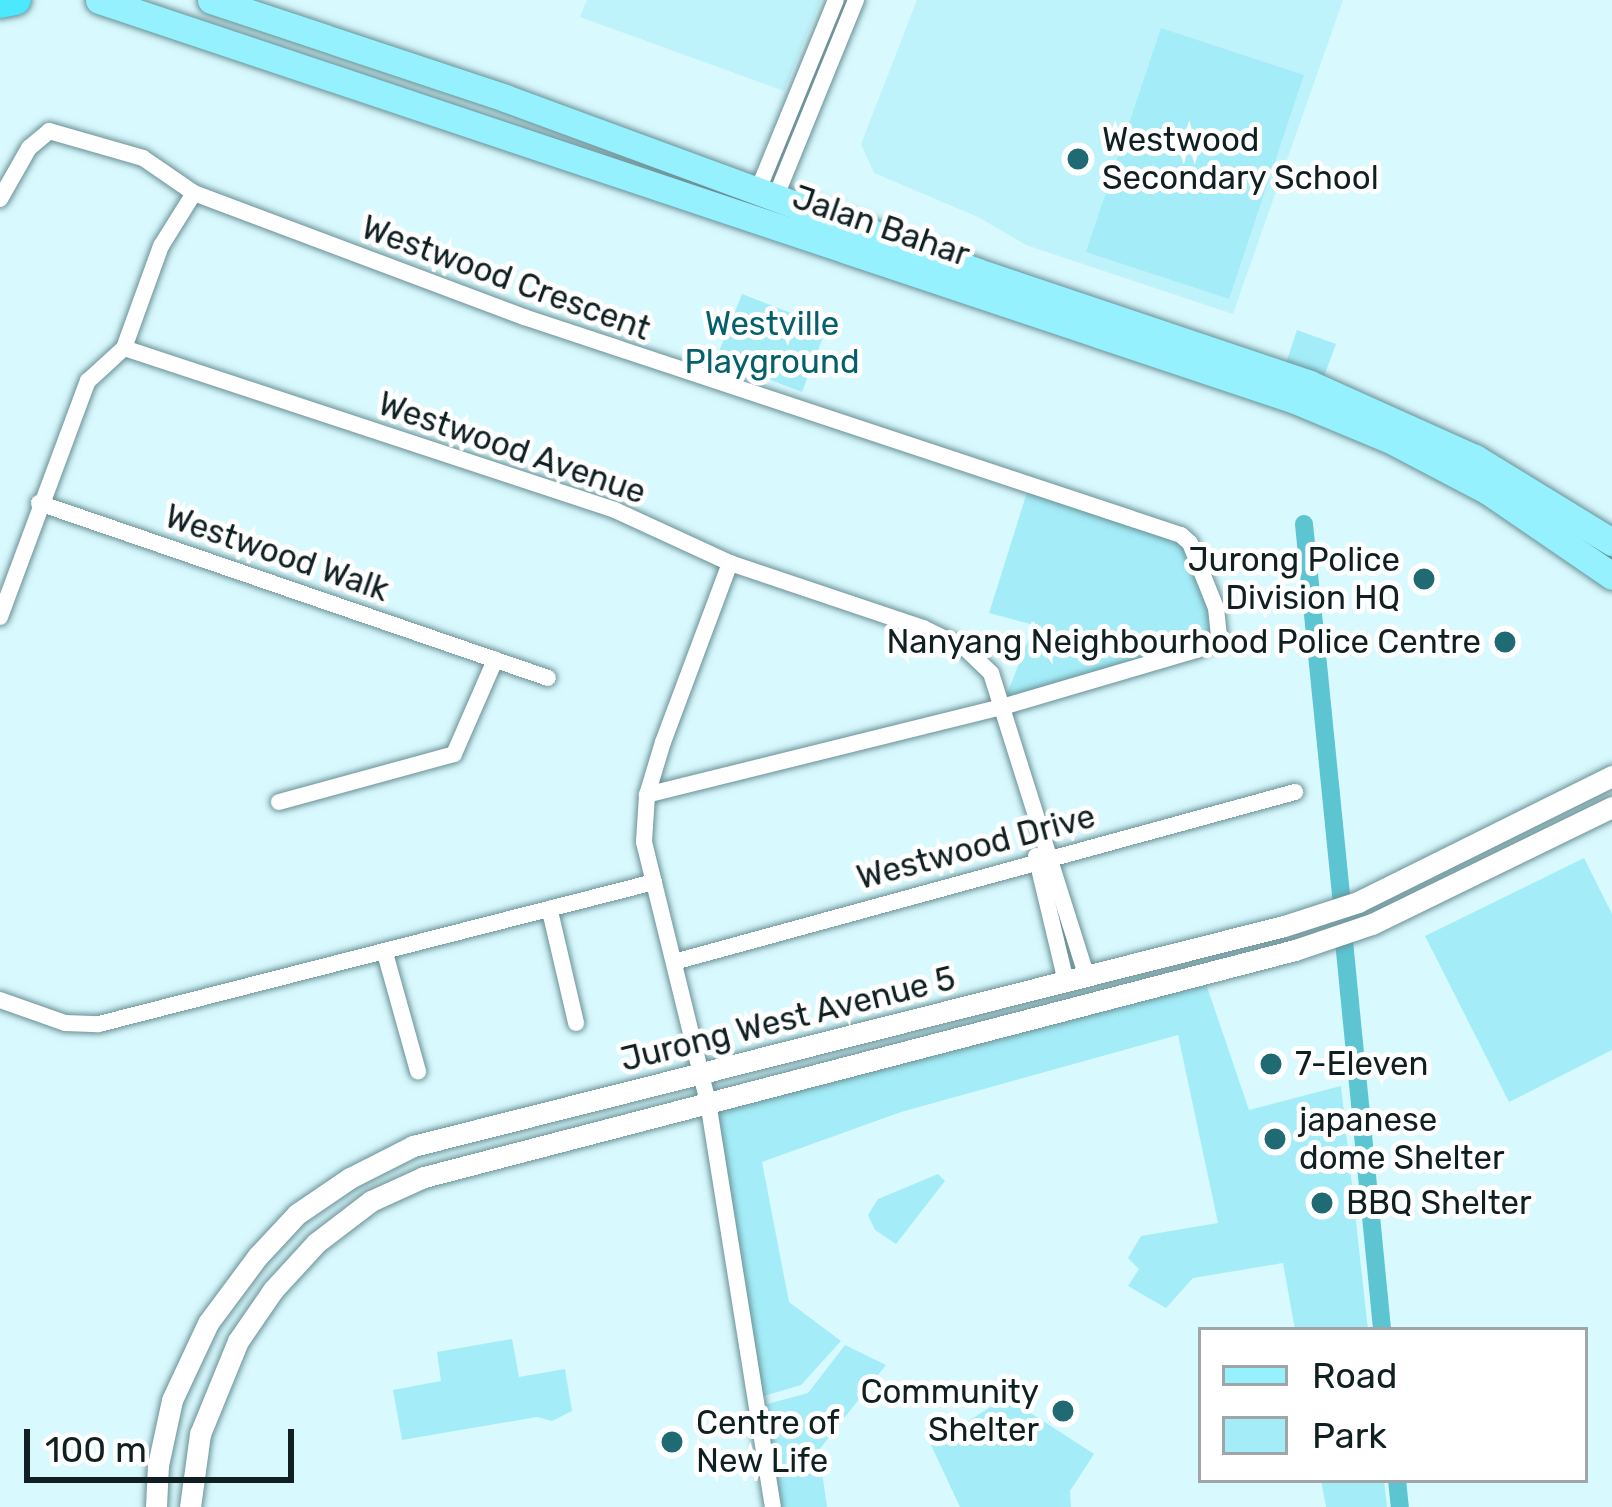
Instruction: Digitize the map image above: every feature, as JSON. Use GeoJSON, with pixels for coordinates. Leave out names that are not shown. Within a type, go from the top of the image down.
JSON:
{"type":"FeatureCollection","features":[{"type":"Feature","properties":{"kind":"highway"},"geometry":{"type":"LineString","coordinates":[[0,3],[16,0]]}},
{"type":"Feature","properties":{"kind":"main road","name":"Jalan Bahar"},"geometry":{"type":"LineString","coordinates":[[99,0],[1294,400],[1393,441],[1488,491],[1612,576]]}},
{"type":"Feature","properties":{"kind":"main road","name":"Jalan Bahar"},"geometry":{"type":"LineString","coordinates":[[211,0],[505,98],[1395,418],[1475,458],[1612,542]]}},
{"type":"Feature","properties":{"kind":"main road"},"geometry":{"type":"LineString","coordinates":[[502,132],[520,120],[505,98]]}},
{"type":"Feature","properties":{"kind":"street"},"geometry":{"type":"LineString","coordinates":[[767,193],[836,0]]}},
{"type":"Feature","properties":{"kind":"street"},"geometry":{"type":"LineString","coordinates":[[767,193],[856,0]]}},
{"type":"Feature","properties":{"kind":"street"},"geometry":{"type":"LineString","coordinates":[[0,199],[29,148],[49,131],[163,166],[194,193],[161,246],[124,348],[88,381],[0,616]]}},
{"type":"Feature","properties":{"kind":"street","name":"Westwood Crescent"},"geometry":{"type":"LineString","coordinates":[[194,193],[524,317],[800,413],[1181,535],[1190,543],[1216,608],[1219,639],[1002,707],[647,795]]}},
{"type":"Feature","properties":{"kind":"street","name":"Westwood Avenue"},"geometry":{"type":"LineString","coordinates":[[124,348],[615,510],[730,563],[922,628],[966,649],[991,673],[1076,979]]}},
{"type":"Feature","properties":{"kind":"street","name":"Westwood Walk"},"geometry":{"type":"LineString","coordinates":[[39,503],[548,678]]}},
{"type":"Feature","properties":{"kind":"street"},"geometry":{"type":"LineString","coordinates":[[730,563],[647,795],[644,842],[708,1102],[773,1507]]}},
{"type":"Feature","properties":{"kind":"street"},"geometry":{"type":"LineString","coordinates":[[278,802],[454,754],[495,660]]}},
{"type":"Feature","properties":{"kind":"street","name":"Jurong West Avenue 5"},"geometry":{"type":"LineString","coordinates":[[156,1507],[158,1466],[172,1400],[208,1323],[256,1257],[297,1214],[350,1178],[413,1146],[701,1077],[1358,902],[1612,776]]}},
{"type":"Feature","properties":{"kind":"street","name":"Westwood Drive"},"geometry":{"type":"LineString","coordinates":[[674,962],[1295,792]]}},
{"type":"Feature","properties":{"kind":"street","name":"Jurong West Avenue 5"},"geometry":{"type":"LineString","coordinates":[[190,1507],[200,1434],[238,1340],[273,1290],[316,1243],[371,1201],[424,1177],[1295,950],[1372,924],[1612,807]]}},
{"type":"Feature","properties":{"kind":"street"},"geometry":{"type":"LineString","coordinates":[[0,1000],[65,1023],[98,1024],[654,882]]}},
{"type":"Feature","properties":{"kind":"street"},"geometry":{"type":"LineString","coordinates":[[550,911],[576,1023]]}},
{"type":"Feature","properties":{"kind":"street"},"geometry":{"type":"LineString","coordinates":[[385,953],[418,1071]]}},
{"type":"Feature","properties":{"kind":"shaded area"},"geometry":{"type":"Polygon","coordinates":[[[587,0],[821,0],[784,91],[580,17],[587,0]]]}},
{"type":"Feature","properties":{"kind":"shaded area","name":"Westwood Secondary School"},"geometry":{"type":"Polygon","coordinates":[[[917,0],[1343,0],[1233,314],[1026,245],[978,217],[874,173],[861,144],[917,0]]]}},
{"type":"Feature","properties":{"kind":"green space"},"geometry":{"type":"Polygon","coordinates":[[[1161,28],[1304,75],[1229,299],[1086,252],[1161,28]]]}},
{"type":"Feature","properties":{"kind":"green space","name":"Westville Playground"},"geometry":{"type":"Polygon","coordinates":[[[742,294],[827,327],[802,392],[716,359],[742,294]]]}},
{"type":"Feature","properties":{"kind":"green space"},"geometry":{"type":"Polygon","coordinates":[[[1297,330],[1336,344],[1322,382],[1284,369],[1297,330]]]}},
{"type":"Feature","properties":{"kind":"green space"},"geometry":{"type":"Polygon","coordinates":[[[1029,486],[1178,533],[1190,552],[1219,639],[1002,707],[1034,625],[989,613],[1029,486]]]}},
{"type":"Feature","properties":{"kind":"green space"},"geometry":{"type":"Polygon","coordinates":[[[1584,858],[1612,914],[1612,1050],[1509,1102],[1425,936],[1584,858]]]}},
{"type":"Feature","properties":{"kind":"green space"},"geometry":{"type":"Polygon","coordinates":[[[1203,975],[1249,1110],[1341,1086],[1368,1327],[1294,1327],[1283,1263],[1193,1278],[1166,1308],[1128,1286],[1139,1269],[1128,1258],[1141,1236],[1218,1223],[1178,1035],[901,1112],[762,1162],[789,1302],[841,1341],[801,1385],[760,1397],[708,1102],[1203,975]]]}},
{"type":"Feature","properties":{"kind":"green space"},"geometry":{"type":"Polygon","coordinates":[[[938,1174],[945,1181],[896,1244],[875,1230],[868,1215],[878,1199],[938,1174]]]}},
{"type":"Feature","properties":{"kind":"green space"},"geometry":{"type":"Polygon","coordinates":[[[512,1339],[519,1377],[565,1369],[572,1411],[552,1421],[537,1417],[402,1440],[393,1390],[441,1381],[437,1352],[512,1339]]]}},
{"type":"Feature","properties":{"kind":"green space"},"geometry":{"type":"Polygon","coordinates":[[[845,1345],[886,1365],[819,1450],[827,1507],[776,1507],[760,1406],[808,1393],[845,1345]]]}},
{"type":"Feature","properties":{"kind":"green space"},"geometry":{"type":"Polygon","coordinates":[[[1006,1397],[1094,1454],[1070,1491],[1071,1507],[960,1507],[931,1445],[1006,1397]]]}},
{"type":"Feature","properties":{"kind":"green space"},"geometry":{"type":"Polygon","coordinates":[[[1322,1483],[1384,1483],[1387,1507],[1326,1507],[1322,1483]]]}},
{"type":"Feature","properties":{"kind":"waterway"},"geometry":{"type":"LineString","coordinates":[[1304,524],[1342,907]]}},
{"type":"Feature","properties":{"kind":"waterway"},"geometry":{"type":"LineString","coordinates":[[1344,941],[1382,1327]]}},
{"type":"Feature","properties":{"kind":"waterway"},"geometry":{"type":"LineString","coordinates":[[1397,1483],[1400,1507]]}},
{"type":"Feature","properties":{"kind":"place","name":"Westwood Secondary School"},"geometry":{"type":"Point","coordinates":[1078,159]}},
{"type":"Feature","properties":{"kind":"place","name":"Jurong Police Division HQ"},"geometry":{"type":"Point","coordinates":[1424,579]}},
{"type":"Feature","properties":{"kind":"place","name":"Nanyang Neighbourhood Police Centre"},"geometry":{"type":"Point","coordinates":[1505,642]}},
{"type":"Feature","properties":{"kind":"place","name":"7-Eleven"},"geometry":{"type":"Point","coordinates":[1271,1064]}},
{"type":"Feature","properties":{"kind":"place","name":"japanese dome Shelter"},"geometry":{"type":"Point","coordinates":[1275,1139]}},
{"type":"Feature","properties":{"kind":"place","name":"BBQ Shelter"},"geometry":{"type":"Point","coordinates":[1322,1203]}},
{"type":"Feature","properties":{"kind":"place","name":"Community Shelter"},"geometry":{"type":"Point","coordinates":[1063,1411]}},
{"type":"Feature","properties":{"kind":"place","name":"Centre of New Life"},"geometry":{"type":"Point","coordinates":[672,1442]}}]}
